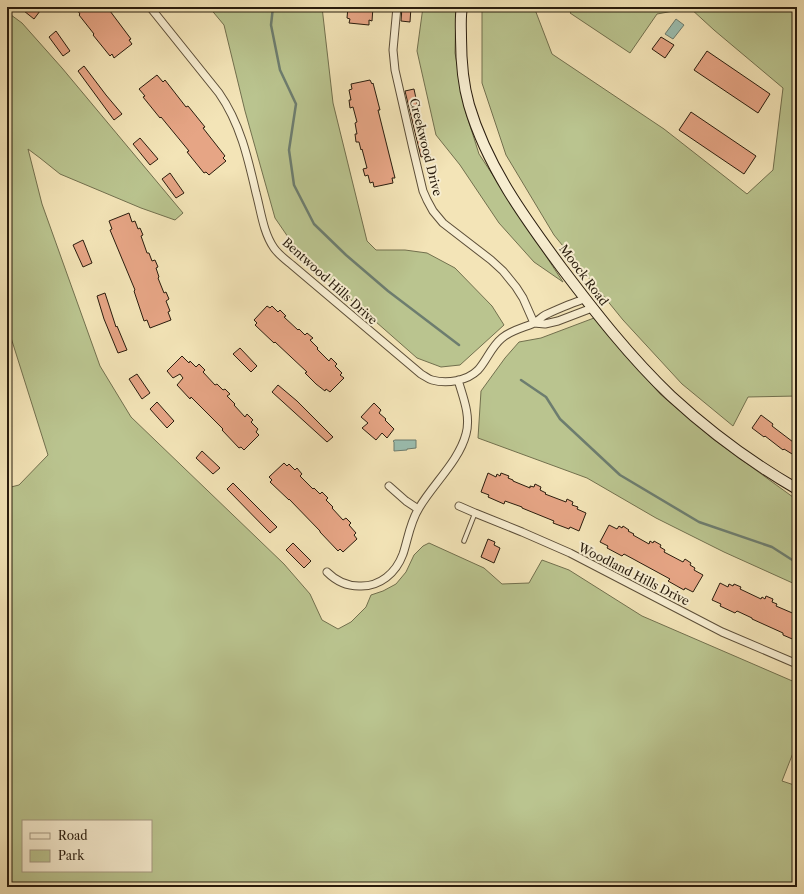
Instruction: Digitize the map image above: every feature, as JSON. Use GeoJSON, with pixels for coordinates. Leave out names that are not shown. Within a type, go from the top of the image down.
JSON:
{"type":"FeatureCollection","features":[{"type":"Feature","properties":{"kind":"main road","name":"Moock Road"},"geometry":{"type":"LineString","coordinates":[[462,7],[462,64],[469,103],[482,141],[492,162],[511,196],[540,238],[584,299],[621,344],[671,396],[720,437],[775,476],[797,489]]}},
{"type":"Feature","properties":{"kind":"street","name":"Bentwood Hills Drive"},"geometry":{"type":"LineString","coordinates":[[150,7],[230,110],[240,134],[262,219],[274,248],[421,374],[430,380],[441,382],[458,380],[471,376],[502,337],[534,323],[544,316],[584,299]]}},
{"type":"Feature","properties":{"kind":"street","name":"Creekwood Drive"},"geometry":{"type":"LineString","coordinates":[[397,7],[393,50],[396,70],[423,191],[433,211],[443,223],[503,271],[523,298],[534,323]]}},
{"type":"Feature","properties":{"kind":"street","name":"Bentwood Hills Drive"},"geometry":{"type":"LineString","coordinates":[[534,323],[545,324],[558,321],[592,308]]}},
{"type":"Feature","properties":{"kind":"street"},"geometry":{"type":"LineString","coordinates":[[327,572],[332,577],[348,585],[366,587],[385,579],[395,568],[402,555],[418,509],[463,443],[468,423],[465,402],[458,380]]}},
{"type":"Feature","properties":{"kind":"street"},"geometry":{"type":"LineString","coordinates":[[389,486],[418,509]]}},
{"type":"Feature","properties":{"kind":"street","name":"Woodland Hills Drive"},"geometry":{"type":"LineString","coordinates":[[459,506],[570,553],[722,632],[797,664]]}},
{"type":"Feature","properties":{"kind":"lane"},"geometry":{"type":"LineString","coordinates":[[464,541],[475,513]]}},
{"type":"Feature","properties":{"kind":"green space"},"geometry":{"type":"Polygon","coordinates":[[[209,7],[322,7],[333,103],[367,241],[376,250],[405,250],[427,253],[455,268],[492,306],[504,325],[460,365],[441,367],[417,358],[301,256],[275,218],[245,111],[224,25],[209,7]]]}},
{"type":"Feature","properties":{"kind":"green space"},"geometry":{"type":"Polygon","coordinates":[[[423,7],[456,7],[455,53],[466,113],[479,154],[563,282],[534,262],[499,223],[460,165],[436,135],[417,51],[423,7]]]}},
{"type":"Feature","properties":{"kind":"green space"},"geometry":{"type":"Polygon","coordinates":[[[482,7],[534,7],[552,54],[664,129],[747,194],[773,170],[783,88],[690,8],[657,14],[630,53],[570,13],[575,7],[797,7],[797,396],[748,397],[733,426],[682,384],[623,320],[554,235],[506,155],[482,83],[482,7]]]}},
{"type":"Feature","properties":{"kind":"green space"},"geometry":{"type":"Polygon","coordinates":[[[7,12],[22,23],[62,68],[183,213],[175,220],[141,208],[60,174],[28,149],[42,204],[100,366],[131,417],[284,564],[310,594],[322,620],[338,629],[351,622],[366,607],[371,595],[396,584],[406,572],[414,555],[423,546],[429,543],[484,568],[502,584],[529,583],[542,560],[569,570],[642,616],[797,683],[797,727],[793,753],[782,781],[797,786],[797,887],[7,887],[7,488],[19,485],[48,455],[7,325],[7,12]]]}},
{"type":"Feature","properties":{"kind":"green space"},"geometry":{"type":"Polygon","coordinates":[[[594,318],[660,394],[713,439],[797,500],[797,585],[724,552],[656,518],[587,478],[478,438],[481,391],[505,358],[519,342],[541,338],[594,318]]]}},
{"type":"Feature","properties":{"kind":"shaded area"},"geometry":{"type":"Polygon","coordinates":[[[676,19],[684,25],[673,39],[665,34],[676,19]]]}},
{"type":"Feature","properties":{"kind":"shaded area"},"geometry":{"type":"Polygon","coordinates":[[[416,440],[416,448],[394,451],[393,441],[416,440]]]}},
{"type":"Feature","properties":{"kind":"building"},"geometry":{"type":"Polygon","coordinates":[[[19,7],[35,7],[40,11],[34,19],[19,7]]]}},
{"type":"Feature","properties":{"kind":"building"},"geometry":{"type":"Polygon","coordinates":[[[75,7],[107,7],[131,39],[129,40],[132,44],[114,58],[112,54],[110,56],[93,35],[94,34],[79,15],[80,14],[75,7]]]}},
{"type":"Feature","properties":{"kind":"building"},"geometry":{"type":"Polygon","coordinates":[[[348,7],[373,7],[372,21],[369,20],[369,25],[349,23],[350,19],[347,18],[348,7]]]}},
{"type":"Feature","properties":{"kind":"building"},"geometry":{"type":"Polygon","coordinates":[[[402,7],[411,7],[410,22],[401,21],[402,7]]]}},
{"type":"Feature","properties":{"kind":"building"},"geometry":{"type":"Polygon","coordinates":[[[56,31],[70,51],[63,56],[49,37],[56,31]]]}},
{"type":"Feature","properties":{"kind":"building"},"geometry":{"type":"Polygon","coordinates":[[[661,37],[674,45],[665,58],[652,49],[661,37]]]}},
{"type":"Feature","properties":{"kind":"building"},"geometry":{"type":"Polygon","coordinates":[[[707,51],[770,94],[758,113],[694,70],[707,51]]]}},
{"type":"Feature","properties":{"kind":"building"},"geometry":{"type":"Polygon","coordinates":[[[84,66],[122,114],[114,120],[78,71],[84,66]]]}},
{"type":"Feature","properties":{"kind":"building"},"geometry":{"type":"Polygon","coordinates":[[[157,75],[163,82],[165,80],[186,107],[188,106],[225,156],[223,158],[226,161],[209,175],[206,172],[204,173],[187,152],[189,151],[143,97],[145,96],[139,89],[157,75]]]}},
{"type":"Feature","properties":{"kind":"building"},"geometry":{"type":"Polygon","coordinates":[[[370,80],[372,84],[373,83],[380,110],[378,110],[395,178],[392,178],[393,183],[374,187],[373,182],[370,183],[368,175],[365,176],[363,169],[367,168],[362,149],[361,150],[359,142],[356,142],[355,134],[357,134],[355,123],[357,122],[353,107],[350,108],[349,100],[351,100],[349,90],[352,89],[351,84],[370,80]]]}},
{"type":"Feature","properties":{"kind":"building"},"geometry":{"type":"Polygon","coordinates":[[[414,89],[430,155],[421,157],[405,91],[414,89]]]}},
{"type":"Feature","properties":{"kind":"building"},"geometry":{"type":"Polygon","coordinates":[[[691,112],[756,156],[744,174],[679,130],[691,112]]]}},
{"type":"Feature","properties":{"kind":"building"},"geometry":{"type":"Polygon","coordinates":[[[140,138],[158,159],[150,165],[133,144],[140,138]]]}},
{"type":"Feature","properties":{"kind":"building"},"geometry":{"type":"Polygon","coordinates":[[[170,173],[184,193],[176,198],[162,179],[170,173]]]}},
{"type":"Feature","properties":{"kind":"building"},"geometry":{"type":"Polygon","coordinates":[[[129,213],[132,222],[135,221],[138,229],[140,228],[147,253],[149,253],[152,261],[155,260],[158,267],[156,268],[158,278],[164,293],[166,292],[169,299],[166,301],[170,311],[168,312],[171,320],[150,328],[147,320],[144,321],[134,291],[135,290],[110,230],[112,229],[109,221],[129,213]]]}},
{"type":"Feature","properties":{"kind":"building"},"geometry":{"type":"Polygon","coordinates":[[[83,240],[92,263],[83,267],[73,245],[83,240]]]}},
{"type":"Feature","properties":{"kind":"building"},"geometry":{"type":"Polygon","coordinates":[[[105,293],[116,327],[117,326],[127,350],[118,353],[104,319],[97,296],[105,293]]]}},
{"type":"Feature","properties":{"kind":"building"},"geometry":{"type":"Polygon","coordinates":[[[267,306],[270,308],[272,306],[278,312],[280,310],[286,316],[284,317],[298,330],[299,329],[305,335],[307,333],[313,338],[310,340],[329,361],[331,358],[337,364],[335,366],[342,373],[340,375],[344,378],[330,392],[326,389],[325,391],[316,384],[305,373],[307,372],[255,325],[257,323],[254,320],[267,306]]]}},
{"type":"Feature","properties":{"kind":"building"},"geometry":{"type":"Polygon","coordinates":[[[240,348],[257,366],[251,372],[233,354],[240,348]]]}},
{"type":"Feature","properties":{"kind":"building"},"geometry":{"type":"Polygon","coordinates":[[[182,356],[196,367],[199,364],[205,370],[203,372],[215,385],[217,384],[230,394],[227,396],[245,417],[247,414],[253,420],[251,422],[258,429],[256,432],[259,435],[244,450],[241,447],[239,448],[222,430],[223,429],[177,385],[183,378],[180,374],[173,378],[167,371],[182,356]]]}},
{"type":"Feature","properties":{"kind":"building"},"geometry":{"type":"Polygon","coordinates":[[[137,374],[150,393],[142,399],[129,379],[137,374]]]}},
{"type":"Feature","properties":{"kind":"building"},"geometry":{"type":"Polygon","coordinates":[[[278,385],[297,401],[333,437],[327,442],[272,392],[278,385]]]}},
{"type":"Feature","properties":{"kind":"building"},"geometry":{"type":"Polygon","coordinates":[[[157,402],[174,421],[167,428],[150,409],[157,402]]]}},
{"type":"Feature","properties":{"kind":"building"},"geometry":{"type":"Polygon","coordinates":[[[374,403],[381,410],[379,413],[394,429],[387,438],[382,433],[376,440],[362,428],[368,423],[361,417],[374,403]]]}},
{"type":"Feature","properties":{"kind":"building"},"geometry":{"type":"Polygon","coordinates":[[[761,415],[773,424],[772,426],[797,445],[797,457],[784,449],[783,450],[752,428],[761,415]]]}},
{"type":"Feature","properties":{"kind":"building"},"geometry":{"type":"Polygon","coordinates":[[[202,451],[220,468],[213,474],[196,458],[202,451]]]}},
{"type":"Feature","properties":{"kind":"building"},"geometry":{"type":"Polygon","coordinates":[[[284,463],[287,466],[289,464],[295,470],[297,468],[302,474],[300,476],[313,489],[314,488],[320,494],[322,492],[328,498],[326,500],[343,520],[346,518],[351,523],[349,525],[356,533],[354,535],[357,539],[343,552],[340,549],[338,551],[289,499],[270,482],[272,480],[269,477],[284,463]]]}},
{"type":"Feature","properties":{"kind":"building"},"geometry":{"type":"Polygon","coordinates":[[[488,473],[496,477],[497,474],[500,476],[501,473],[509,476],[508,478],[513,481],[530,488],[530,486],[534,487],[535,484],[541,487],[540,490],[546,493],[545,494],[566,502],[567,499],[573,502],[572,505],[578,507],[577,509],[586,513],[579,531],[553,523],[554,521],[522,507],[505,501],[504,504],[488,497],[489,495],[481,492],[488,473]]]}},
{"type":"Feature","properties":{"kind":"building"},"geometry":{"type":"Polygon","coordinates":[[[233,483],[277,527],[270,533],[227,489],[233,483]]]}},
{"type":"Feature","properties":{"kind":"building"},"geometry":{"type":"Polygon","coordinates":[[[609,525],[617,529],[619,526],[622,528],[623,526],[634,534],[633,535],[649,544],[650,541],[653,543],[654,541],[661,545],[660,547],[665,550],[664,552],[683,562],[685,559],[691,563],[690,565],[695,568],[694,570],[703,575],[693,592],[685,588],[684,590],[668,581],[670,579],[624,554],[622,556],[607,548],[608,546],[600,542],[609,525]]]}},
{"type":"Feature","properties":{"kind":"building"},"geometry":{"type":"Polygon","coordinates":[[[488,539],[495,542],[494,545],[500,548],[494,563],[481,557],[488,539]]]}},
{"type":"Feature","properties":{"kind":"building"},"geometry":{"type":"Polygon","coordinates":[[[293,543],[311,561],[304,568],[286,550],[293,543]]]}},
{"type":"Feature","properties":{"kind":"building"},"geometry":{"type":"Polygon","coordinates":[[[720,583],[728,587],[729,584],[733,586],[734,584],[741,587],[740,589],[761,599],[762,597],[765,599],[766,596],[773,599],[772,602],[777,604],[776,606],[797,615],[797,641],[737,611],[735,613],[720,606],[721,604],[712,600],[720,583]]]}},
{"type":"Feature","properties":{"kind":"waterway"},"geometry":{"type":"LineString","coordinates":[[273,7],[271,25],[280,70],[296,104],[289,150],[294,185],[314,224],[346,255],[388,291],[459,345]]}},
{"type":"Feature","properties":{"kind":"waterway"},"geometry":{"type":"LineString","coordinates":[[521,380],[546,397],[560,419],[620,475],[699,522],[772,547],[797,563]]}}]}
